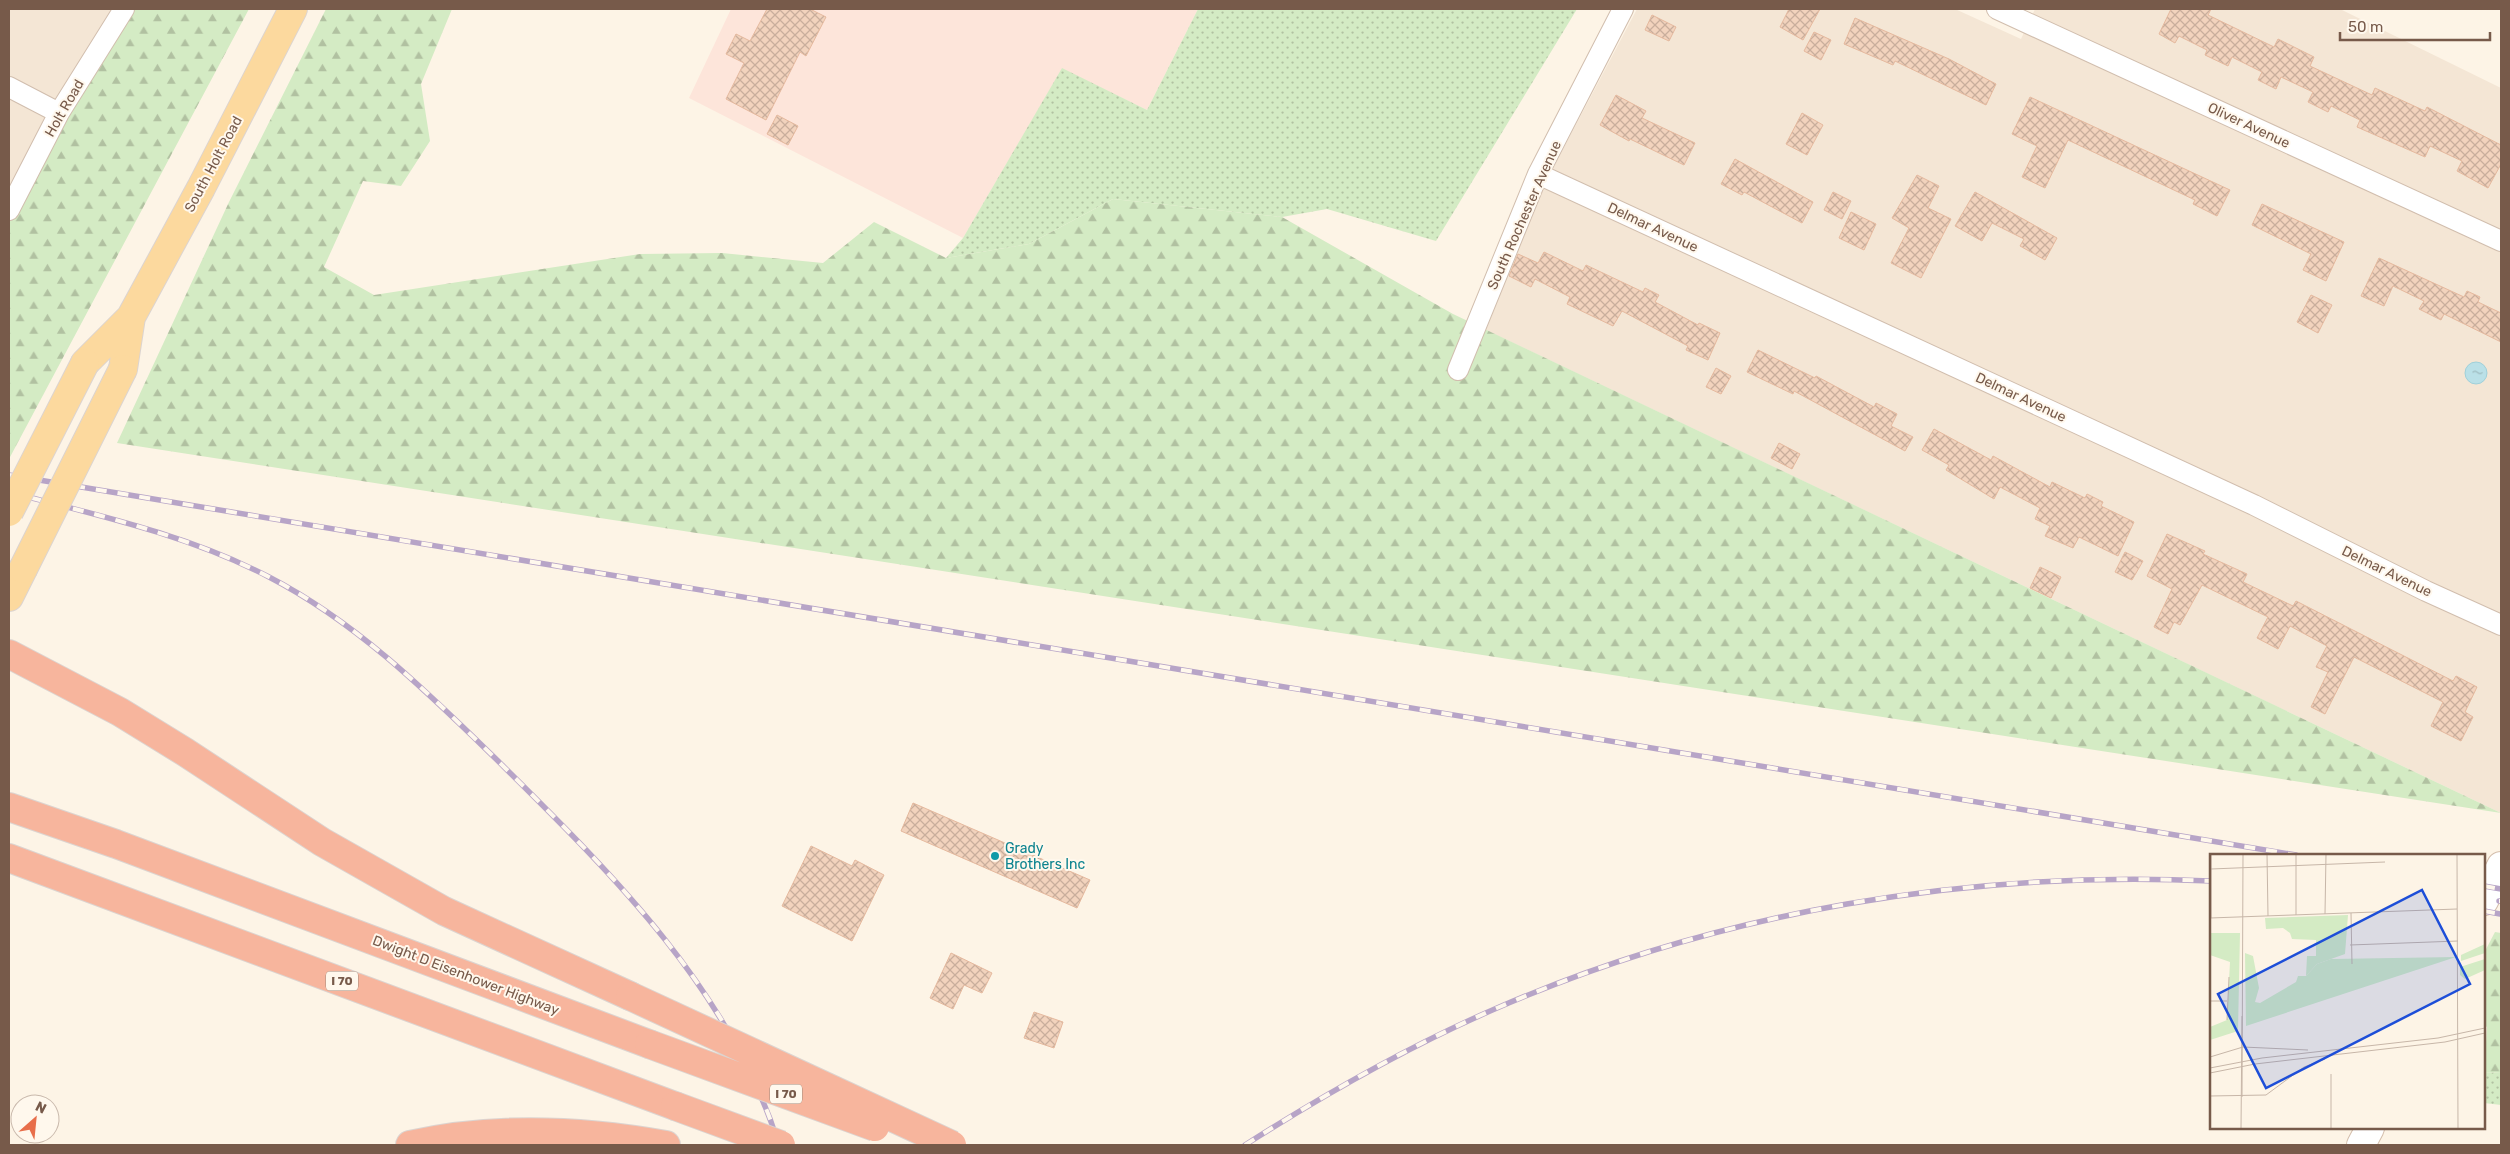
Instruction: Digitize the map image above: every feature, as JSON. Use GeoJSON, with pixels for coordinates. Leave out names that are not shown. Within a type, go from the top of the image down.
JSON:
{"type":"FeatureCollection","features":[{"type":"Feature","properties":{"kind":"highway"},"geometry":{"type":"LineString","coordinates":[[9,654],[120,712],[322,842],[444,911],[952,1145]]}},
{"type":"Feature","properties":{"kind":"highway","name":"Dwight D Eisenhower Highway"},"geometry":{"type":"LineString","coordinates":[[9,807],[152,858],[923,1145]]}},
{"type":"Feature","properties":{"kind":"highway","name":"I 70"},"geometry":{"type":"LineString","coordinates":[[9,858],[781,1145]]}},
{"type":"Feature","properties":{"kind":"highway"},"geometry":{"type":"LineString","coordinates":[[410,1145],[479,1135],[549,1132],[604,1135],[666,1145]]}},
{"type":"Feature","properties":{"kind":"main road","name":"South Holt Road"},"geometry":{"type":"LineString","coordinates":[[9,512],[85,363],[131,317],[201,188],[293,9]]}},
{"type":"Feature","properties":{"kind":"main road","name":"South Holt Road"},"geometry":{"type":"LineString","coordinates":[[9,597],[123,369],[131,317]]}},
{"type":"Feature","properties":{"kind":"main road"},"geometry":{"type":"LineString","coordinates":[[2485,899],[2501,866]]}},
{"type":"Feature","properties":{"kind":"main road"},"geometry":{"type":"LineString","coordinates":[[2361,1145],[2369,1129]]}},
{"type":"Feature","properties":{"kind":"street","name":"Holt Road"},"geometry":{"type":"LineString","coordinates":[[9,210],[59,113],[124,9]]}},
{"type":"Feature","properties":{"kind":"street","name":"South Rochester Avenue"},"geometry":{"type":"LineString","coordinates":[[1458,370],[1538,174],[1623,9]]}},
{"type":"Feature","properties":{"kind":"street","name":"Oliver Avenue"},"geometry":{"type":"LineString","coordinates":[[1997,9],[2501,241]]}},
{"type":"Feature","properties":{"kind":"street"},"geometry":{"type":"LineString","coordinates":[[9,87],[59,113]]}},
{"type":"Feature","properties":{"kind":"street","name":"Delmar Avenue"},"geometry":{"type":"LineString","coordinates":[[1538,174],[2254,505],[2501,625]]}},
{"type":"Feature","properties":{"kind":"shaded area"},"geometry":{"type":"Polygon","coordinates":[[[9,9],[115,9],[9,195],[9,9]]]}},
{"type":"Feature","properties":{"kind":"shaded area"},"geometry":{"type":"Polygon","coordinates":[[[731,9],[1198,9],[1147,110],[1062,69],[963,238],[689,98],[731,9]]]}},
{"type":"Feature","properties":{"kind":"shaded area"},"geometry":{"type":"Polygon","coordinates":[[[1637,9],[1955,9],[2021,39],[2035,9],[2340,9],[2501,88],[2501,813],[1486,330],[1540,193],[1637,9]]]}},
{"type":"Feature","properties":{"kind":"green space"},"geometry":{"type":"Polygon","coordinates":[[[115,9],[249,9],[9,459],[9,203],[115,9]]]}},
{"type":"Feature","properties":{"kind":"green space"},"geometry":{"type":"Polygon","coordinates":[[[326,9],[452,9],[421,84],[430,141],[401,186],[363,181],[324,267],[374,295],[640,254],[722,253],[823,263],[874,222],[946,258],[1029,244],[1113,199],[1282,217],[1453,314],[2501,813],[117,443],[229,202],[326,9]]]}},
{"type":"Feature","properties":{"kind":"green space"},"geometry":{"type":"Polygon","coordinates":[[[1198,9],[1577,9],[1436,241],[1327,209],[1282,217],[1113,199],[1029,244],[946,258],[963,238],[1062,68],[1147,110],[1198,9]]]}},
{"type":"Feature","properties":{"kind":"green space"},"geometry":{"type":"Polygon","coordinates":[[[2495,932],[2501,933],[2501,1072],[2485,1073],[2487,1027],[2485,1026],[2485,951],[2495,932]]]}},
{"type":"Feature","properties":{"kind":"green space"},"geometry":{"type":"Polygon","coordinates":[[[2501,1072],[2501,1105],[2485,1103],[2485,1073],[2501,1072]]]}},
{"type":"Feature","properties":{"kind":"water"},"geometry":{"type":"Polygon","coordinates":[[[2476,362],[2484,365],[2487,373],[2484,381],[2476,384],[2468,381],[2465,373],[2468,365],[2476,362]]]}},
{"type":"Feature","properties":{"kind":"building"},"geometry":{"type":"Polygon","coordinates":[[[767,9],[810,9],[826,17],[806,56],[800,52],[766,120],[726,99],[744,63],[726,54],[736,34],[750,41],[767,9]]]}},
{"type":"Feature","properties":{"kind":"building"},"geometry":{"type":"Polygon","coordinates":[[[1789,9],[1820,9],[1803,40],[1780,27],[1789,9]]]}},
{"type":"Feature","properties":{"kind":"building"},"geometry":{"type":"Polygon","coordinates":[[[2171,9],[2211,9],[2208,15],[2274,47],[2278,39],[2314,57],[2310,66],[2372,95],[2375,88],[2425,111],[2427,107],[2501,145],[2501,164],[2488,188],[2457,171],[2462,161],[2430,146],[2425,157],[2357,127],[2360,120],[2331,106],[2328,112],[2308,102],[2313,92],[2281,77],[2276,89],[2258,80],[2262,72],[2232,57],[2228,66],[2205,55],[2207,50],[2179,36],[2175,43],[2159,34],[2171,9]]]}},
{"type":"Feature","properties":{"kind":"building"},"geometry":{"type":"Polygon","coordinates":[[[1652,15],[1676,27],[1669,41],[1645,30],[1652,15]]]}},
{"type":"Feature","properties":{"kind":"building"},"geometry":{"type":"Polygon","coordinates":[[[1855,18],[1949,59],[1996,84],[1986,105],[1895,61],[1893,65],[1844,44],[1855,18]]]}},
{"type":"Feature","properties":{"kind":"building"},"geometry":{"type":"Polygon","coordinates":[[[1814,32],[1831,40],[1821,60],[1804,51],[1814,32]]]}},
{"type":"Feature","properties":{"kind":"building"},"geometry":{"type":"Polygon","coordinates":[[[1616,95],[1646,111],[1642,118],[1695,143],[1684,165],[1630,139],[1629,141],[1600,125],[1616,95]]]}},
{"type":"Feature","properties":{"kind":"building"},"geometry":{"type":"Polygon","coordinates":[[[2030,97],[2230,190],[2217,216],[2193,204],[2195,200],[2068,140],[2045,188],[2022,177],[2037,146],[2012,134],[2030,97]]]}},
{"type":"Feature","properties":{"kind":"building"},"geometry":{"type":"Polygon","coordinates":[[[1802,113],[1823,125],[1807,155],[1786,144],[1802,113]]]}},
{"type":"Feature","properties":{"kind":"building"},"geometry":{"type":"Polygon","coordinates":[[[777,115],[798,126],[788,145],[767,134],[777,115]]]}},
{"type":"Feature","properties":{"kind":"building"},"geometry":{"type":"Polygon","coordinates":[[[1735,159],[1813,202],[1802,223],[1744,192],[1742,195],[1721,184],[1735,159]]]}},
{"type":"Feature","properties":{"kind":"building"},"geometry":{"type":"Polygon","coordinates":[[[1917,175],[1939,186],[1928,208],[1951,219],[1921,278],[1891,263],[1909,228],[1892,218],[1917,175]]]}},
{"type":"Feature","properties":{"kind":"building"},"geometry":{"type":"Polygon","coordinates":[[[1833,192],[1851,201],[1842,219],[1824,210],[1833,192]]]}},
{"type":"Feature","properties":{"kind":"building"},"geometry":{"type":"Polygon","coordinates":[[[1975,192],[2057,238],[2045,260],[2020,246],[2024,239],[1992,223],[1982,241],[1955,226],[1975,192]]]}},
{"type":"Feature","properties":{"kind":"building"},"geometry":{"type":"Polygon","coordinates":[[[2262,204],[2344,242],[2326,281],[2303,270],[2311,254],[2252,225],[2262,204]]]}},
{"type":"Feature","properties":{"kind":"building"},"geometry":{"type":"Polygon","coordinates":[[[1851,212],[1876,224],[1864,250],[1839,238],[1851,212]]]}},
{"type":"Feature","properties":{"kind":"building"},"geometry":{"type":"Polygon","coordinates":[[[1544,252],[1583,271],[1586,265],[1643,292],[1645,288],[1659,295],[1655,302],[1698,325],[1699,323],[1720,333],[1708,360],[1686,350],[1688,346],[1622,311],[1613,326],[1567,304],[1570,297],[1535,279],[1531,287],[1509,276],[1518,254],[1538,263],[1544,252]]]}},
{"type":"Feature","properties":{"kind":"building"},"geometry":{"type":"Polygon","coordinates":[[[2379,258],[2464,297],[2467,291],[2480,297],[2478,302],[2501,313],[2501,342],[2444,314],[2441,320],[2419,309],[2424,301],[2393,286],[2384,306],[2361,296],[2379,258]]]}},
{"type":"Feature","properties":{"kind":"building"},"geometry":{"type":"Polygon","coordinates":[[[2311,295],[2332,305],[2318,333],[2297,322],[2311,295]]]}},
{"type":"Feature","properties":{"kind":"building"},"geometry":{"type":"Polygon","coordinates":[[[1758,350],[1815,378],[1816,376],[1874,407],[1876,403],[1897,414],[1891,426],[1913,437],[1905,451],[1794,391],[1793,394],[1747,372],[1758,350]]]}},
{"type":"Feature","properties":{"kind":"building"},"geometry":{"type":"Polygon","coordinates":[[[1716,368],[1731,376],[1721,394],[1706,387],[1716,368]]]}},
{"type":"Feature","properties":{"kind":"building"},"geometry":{"type":"Polygon","coordinates":[[[1934,429],[1991,460],[1993,456],[2050,487],[2052,482],[2085,498],[2087,494],[2103,502],[2101,506],[2134,522],[2118,556],[2079,537],[2073,548],[2045,536],[2050,526],[2035,519],[2040,508],[2000,487],[1994,499],[1946,470],[1949,465],[1922,450],[1934,429]]]}},
{"type":"Feature","properties":{"kind":"building"},"geometry":{"type":"Polygon","coordinates":[[[1779,443],[1800,454],[1792,469],[1771,458],[1779,443]]]}},
{"type":"Feature","properties":{"kind":"building"},"geometry":{"type":"Polygon","coordinates":[[[2167,534],[2205,551],[2203,554],[2247,574],[2243,582],[2293,606],[2296,601],[2453,681],[2456,676],[2477,687],[2465,712],[2473,717],[2461,741],[2431,726],[2443,702],[2354,657],[2325,714],[2311,707],[2328,672],[2316,667],[2327,646],[2290,626],[2278,649],[2257,638],[2268,617],[2202,585],[2180,625],[2174,622],[2168,634],[2154,627],[2172,589],[2147,576],[2167,534]]]}},
{"type":"Feature","properties":{"kind":"building"},"geometry":{"type":"Polygon","coordinates":[[[2125,552],[2143,561],[2132,580],[2115,572],[2125,552]]]}},
{"type":"Feature","properties":{"kind":"building"},"geometry":{"type":"Polygon","coordinates":[[[2040,567],[2061,577],[2051,598],[2030,588],[2040,567]]]}},
{"type":"Feature","properties":{"kind":"building","name":"Grady Brothers Inc"},"geometry":{"type":"Polygon","coordinates":[[[913,803],[1090,880],[1077,908],[901,831],[913,803]]]}},
{"type":"Feature","properties":{"kind":"building"},"geometry":{"type":"Polygon","coordinates":[[[811,846],[852,866],[855,860],[884,875],[852,941],[782,906],[811,846]]]}},
{"type":"Feature","properties":{"kind":"building"},"geometry":{"type":"Polygon","coordinates":[[[951,953],[992,973],[982,993],[964,985],[953,1009],[930,998],[951,953]]]}},
{"type":"Feature","properties":{"kind":"building"},"geometry":{"type":"Polygon","coordinates":[[[1034,1012],[1063,1022],[1054,1048],[1024,1038],[1034,1012]]]}},
{"type":"Feature","properties":{"kind":"railway"},"geometry":{"type":"LineString","coordinates":[[9,475],[2290,854]]}},
{"type":"Feature","properties":{"kind":"railway"},"geometry":{"type":"LineString","coordinates":[[9,492],[142,527],[207,549],[238,562],[301,595],[360,636],[388,659],[442,707],[581,844],[661,935],[698,983],[730,1034],[757,1088],[779,1145]]}},
{"type":"Feature","properties":{"kind":"railway"},"geometry":{"type":"LineString","coordinates":[[1245,1145],[1306,1107],[1432,1038],[1497,1008],[1582,974],[1669,946],[1757,922],[1847,904],[1937,891],[2028,883],[2120,879],[2210,881]]}},
{"type":"Feature","properties":{"kind":"railway"},"geometry":{"type":"LineString","coordinates":[[2485,886],[2501,889]]}},
{"type":"Feature","properties":{"kind":"railway"},"geometry":{"type":"LineString","coordinates":[[2485,911],[2500,914]]}},
{"type":"Feature","properties":{"kind":"place","name":"Grady Brothers Inc"},"geometry":{"type":"Point","coordinates":[995,856]}}]}
